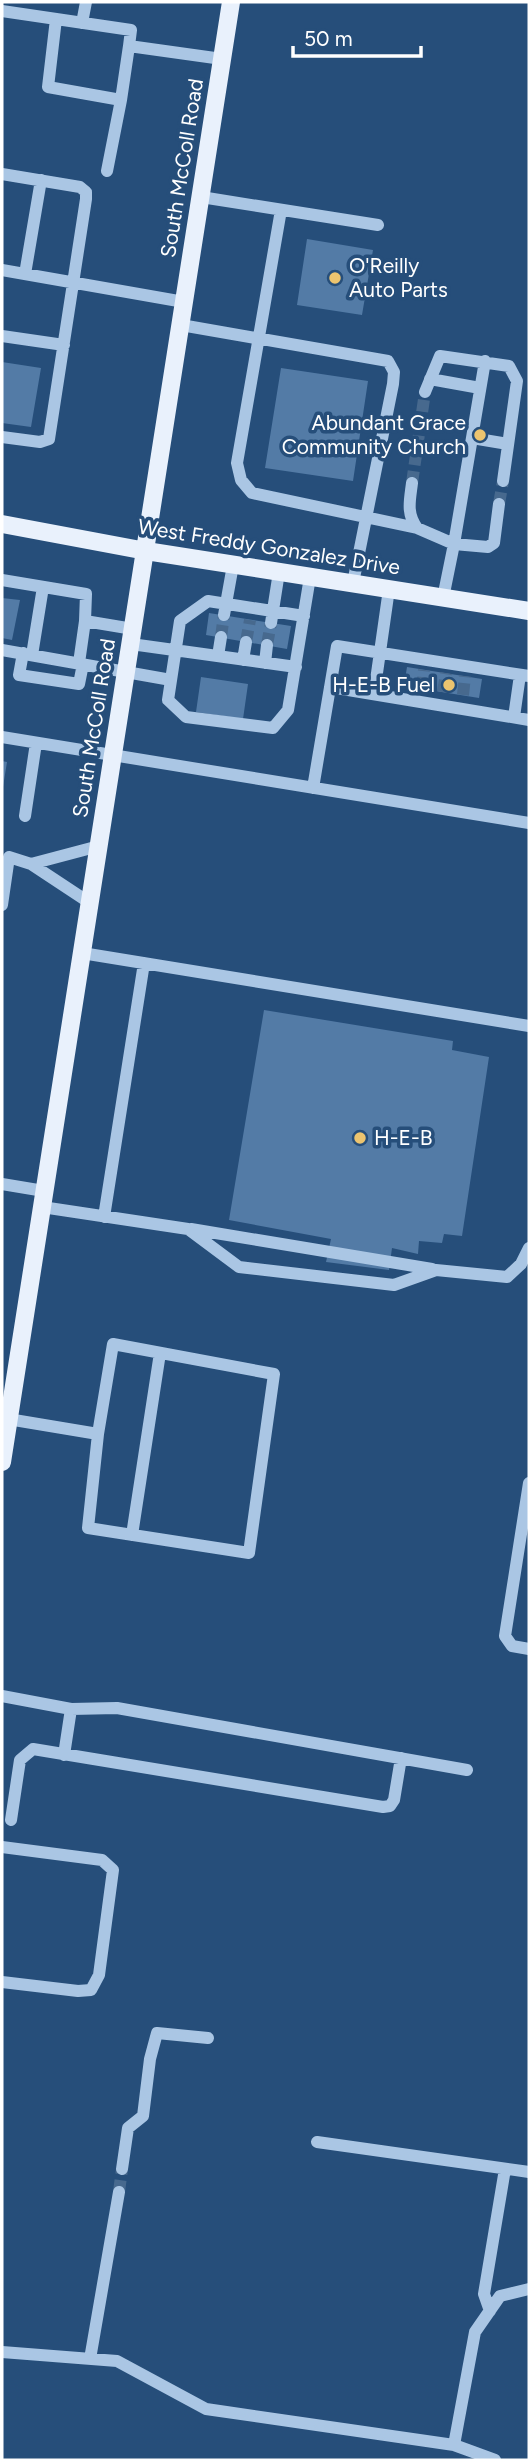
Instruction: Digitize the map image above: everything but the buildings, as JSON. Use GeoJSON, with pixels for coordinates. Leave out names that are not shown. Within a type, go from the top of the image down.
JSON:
{"type":"FeatureCollection","features":[{"type":"Feature","properties":{"kind":"main road","name":"South McColl Road"},"geometry":{"type":"LineString","coordinates":[[2,1459],[231,2]]}},
{"type":"Feature","properties":{"kind":"main road","name":"West Freddy Gonzalez Drive"},"geometry":{"type":"LineString","coordinates":[[2,524],[146,551],[529,611]]}},
{"type":"Feature","properties":{"kind":"street"},"geometry":{"type":"LineString","coordinates":[[82,23],[86,2]]}},
{"type":"Feature","properties":{"kind":"street"},"geometry":{"type":"LineString","coordinates":[[2,11],[131,30],[107,171]]}},
{"type":"Feature","properties":{"kind":"street"},"geometry":{"type":"LineString","coordinates":[[56,19],[48,87],[121,100]]}},
{"type":"Feature","properties":{"kind":"street"},"geometry":{"type":"LineString","coordinates":[[129,46],[222,60]]}},
{"type":"Feature","properties":{"kind":"street"},"geometry":{"type":"LineString","coordinates":[[2,174],[80,187],[86,192],[49,439],[40,442],[2,437]]}},
{"type":"Feature","properties":{"kind":"street"},"geometry":{"type":"LineString","coordinates":[[25,274],[41,180]]}},
{"type":"Feature","properties":{"kind":"street"},"geometry":{"type":"LineString","coordinates":[[201,197],[378,225]]}},
{"type":"Feature","properties":{"kind":"street"},"geometry":{"type":"LineString","coordinates":[[281,210],[237,463],[241,480],[252,493],[417,528],[454,544],[488,547],[494,543],[499,504]]}},
{"type":"Feature","properties":{"kind":"street"},"geometry":{"type":"LineString","coordinates":[[2,270],[184,302]]}},
{"type":"Feature","properties":{"kind":"street"},"geometry":{"type":"LineString","coordinates":[[181,325],[388,361],[394,372],[393,384],[353,583]]}},
{"type":"Feature","properties":{"kind":"street"},"geometry":{"type":"LineString","coordinates":[[2,336],[64,345]]}},
{"type":"Feature","properties":{"kind":"street"},"geometry":{"type":"LineString","coordinates":[[425,392],[440,356],[509,366],[517,381],[503,481]]}},
{"type":"Feature","properties":{"kind":"street"},"geometry":{"type":"LineString","coordinates":[[443,598],[485,361]]}},
{"type":"Feature","properties":{"kind":"street"},"geometry":{"type":"LineString","coordinates":[[430,379],[481,388]]}},
{"type":"Feature","properties":{"kind":"street"},"geometry":{"type":"LineString","coordinates":[[472,438],[508,444]]}},
{"type":"Feature","properties":{"kind":"street"},"geometry":{"type":"LineString","coordinates":[[412,483],[410,519],[417,528]]}},
{"type":"Feature","properties":{"kind":"street"},"geometry":{"type":"LineString","coordinates":[[225,609],[233,565]]}},
{"type":"Feature","properties":{"kind":"street"},"geometry":{"type":"LineString","coordinates":[[272,617],[279,572]]}},
{"type":"Feature","properties":{"kind":"street"},"geometry":{"type":"LineString","coordinates":[[304,615],[272,617],[251,614],[225,609],[208,601],[180,621],[168,699],[186,718],[273,728],[289,710],[296,667],[310,577]]}},
{"type":"Feature","properties":{"kind":"street"},"geometry":{"type":"LineString","coordinates":[[2,580],[86,594],[79,684],[19,675],[28,654],[43,587]]}},
{"type":"Feature","properties":{"kind":"street"},"geometry":{"type":"LineString","coordinates":[[374,694],[389,589]]}},
{"type":"Feature","properties":{"kind":"street"},"geometry":{"type":"LineString","coordinates":[[85,621],[175,650],[296,667]]}},
{"type":"Feature","properties":{"kind":"street"},"geometry":{"type":"LineString","coordinates":[[218,656],[221,638]]}},
{"type":"Feature","properties":{"kind":"street"},"geometry":{"type":"LineString","coordinates":[[243,660],[246,642]]}},
{"type":"Feature","properties":{"kind":"street"},"geometry":{"type":"LineString","coordinates":[[265,663],[267,645]]}},
{"type":"Feature","properties":{"kind":"street"},"geometry":{"type":"LineString","coordinates":[[313,788],[337,646],[380,653],[425,665],[525,676],[514,717]]}},
{"type":"Feature","properties":{"kind":"street"},"geometry":{"type":"LineString","coordinates":[[2,650],[171,680]]}},
{"type":"Feature","properties":{"kind":"street"},"geometry":{"type":"LineString","coordinates":[[330,687],[374,694],[421,695],[461,702],[529,720]]}},
{"type":"Feature","properties":{"kind":"street"},"geometry":{"type":"LineString","coordinates":[[2,737],[529,823]]}},
{"type":"Feature","properties":{"kind":"street"},"geometry":{"type":"LineString","coordinates":[[25,816],[36,743]]}},
{"type":"Feature","properties":{"kind":"street"},"geometry":{"type":"LineString","coordinates":[[31,864],[99,846]]}},
{"type":"Feature","properties":{"kind":"street"},"geometry":{"type":"LineString","coordinates":[[2,905],[5,857],[31,864],[90,903]]}},
{"type":"Feature","properties":{"kind":"street"},"geometry":{"type":"LineString","coordinates":[[82,953],[529,1026]]}},
{"type":"Feature","properties":{"kind":"street"},"geometry":{"type":"LineString","coordinates":[[104,1217],[144,963]]}},
{"type":"Feature","properties":{"kind":"street"},"geometry":{"type":"LineString","coordinates":[[2,1184],[104,1217],[436,1270],[507,1277],[521,1264],[529,1248]]}},
{"type":"Feature","properties":{"kind":"street"},"geometry":{"type":"LineString","coordinates":[[188,1229],[239,1267],[394,1285],[436,1270]]}},
{"type":"Feature","properties":{"kind":"street"},"geometry":{"type":"LineString","coordinates":[[113,1344],[160,1353],[274,1374],[249,1553],[88,1528],[98,1434],[113,1344]]}},
{"type":"Feature","properties":{"kind":"street"},"geometry":{"type":"LineString","coordinates":[[132,1535],[160,1353]]}},
{"type":"Feature","properties":{"kind":"street"},"geometry":{"type":"LineString","coordinates":[[8,1419],[98,1434]]}},
{"type":"Feature","properties":{"kind":"street"},"geometry":{"type":"LineString","coordinates":[[529,1483],[505,1636],[512,1646],[529,1649]]}},
{"type":"Feature","properties":{"kind":"street"},"geometry":{"type":"LineString","coordinates":[[2,1696],[71,1709],[117,1708],[467,1770]]}},
{"type":"Feature","properties":{"kind":"street"},"geometry":{"type":"LineString","coordinates":[[64,1755],[71,1709]]}},
{"type":"Feature","properties":{"kind":"street"},"geometry":{"type":"LineString","coordinates":[[11,1820],[20,1760],[25,1753],[33,1749],[383,1807],[390,1806],[394,1800],[401,1758]]}},
{"type":"Feature","properties":{"kind":"street"},"geometry":{"type":"LineString","coordinates":[[2,1982],[78,1991],[91,1990],[99,1975],[113,1870],[102,1860],[5,1847]]}},
{"type":"Feature","properties":{"kind":"street"},"geometry":{"type":"LineString","coordinates":[[122,2169],[128,2128],[143,2116],[150,2059],[157,2033],[208,2038]]}},
{"type":"Feature","properties":{"kind":"street"},"geometry":{"type":"LineString","coordinates":[[317,2142],[529,2172]]}},
{"type":"Feature","properties":{"kind":"street"},"geometry":{"type":"LineString","coordinates":[[490,2311],[484,2294],[505,2169]]}},
{"type":"Feature","properties":{"kind":"street"},"geometry":{"type":"LineString","coordinates":[[90,2359],[119,2192]]}},
{"type":"Feature","properties":{"kind":"street"},"geometry":{"type":"LineString","coordinates":[[454,2445],[475,2332],[500,2296],[529,2289]]}},
{"type":"Feature","properties":{"kind":"street"},"geometry":{"type":"LineString","coordinates":[[2,2352],[117,2361],[206,2409],[454,2445],[495,2460]]}},
{"type":"Feature","properties":{"kind":"tunnel"},"geometry":{"type":"LineString","coordinates":[[412,483],[425,392]]}},
{"type":"Feature","properties":{"kind":"tunnel"},"geometry":{"type":"LineString","coordinates":[[499,504],[503,481]]}},
{"type":"Feature","properties":{"kind":"tunnel"},"geometry":{"type":"LineString","coordinates":[[221,637],[224,615]]}},
{"type":"Feature","properties":{"kind":"tunnel"},"geometry":{"type":"LineString","coordinates":[[246,642],[250,620]]}},
{"type":"Feature","properties":{"kind":"tunnel"},"geometry":{"type":"LineString","coordinates":[[267,645],[271,623]]}},
{"type":"Feature","properties":{"kind":"tunnel"},"geometry":{"type":"LineString","coordinates":[[422,689],[424,670]]}},
{"type":"Feature","properties":{"kind":"tunnel"},"geometry":{"type":"LineString","coordinates":[[443,692],[446,673]]}},
{"type":"Feature","properties":{"kind":"tunnel"},"geometry":{"type":"LineString","coordinates":[[463,695],[465,676]]}},
{"type":"Feature","properties":{"kind":"tunnel"},"geometry":{"type":"LineString","coordinates":[[119,2192],[122,2169]]}},
{"type":"Feature","properties":{"kind":"place","name":"O'Reilly Auto Parts"},"geometry":{"type":"Point","coordinates":[335,278]}},
{"type":"Feature","properties":{"kind":"place","name":"Abundant Grace Community Church"},"geometry":{"type":"Point","coordinates":[480,435]}},
{"type":"Feature","properties":{"kind":"place","name":"H-E-B Fuel"},"geometry":{"type":"Point","coordinates":[449,685]}},
{"type":"Feature","properties":{"kind":"place","name":"H-E-B"},"geometry":{"type":"Point","coordinates":[360,1138]}}]}
